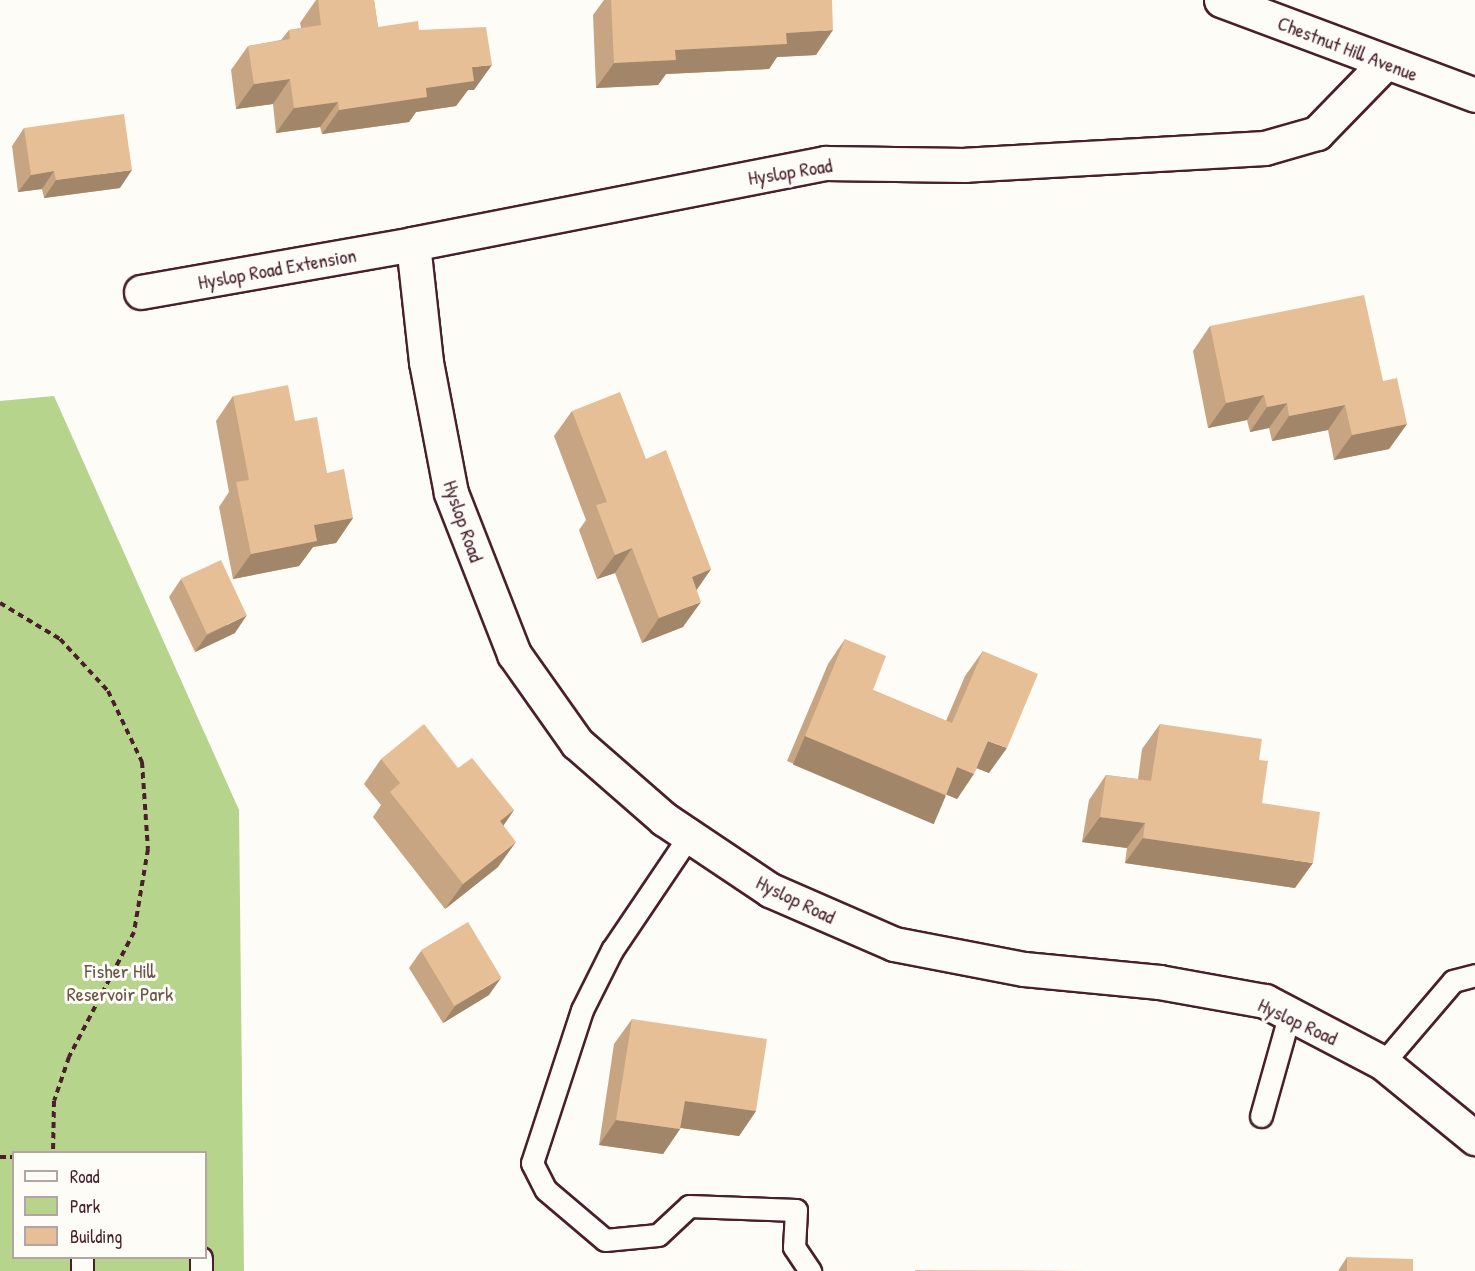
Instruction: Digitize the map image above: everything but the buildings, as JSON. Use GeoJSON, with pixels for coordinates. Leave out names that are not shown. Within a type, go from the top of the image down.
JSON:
{"type":"FeatureCollection","features":[{"type":"Feature","properties":{"kind":"street","name":"Chestnut Hill Avenue"},"geometry":{"type":"LineString","coordinates":[[1221,0],[1475,95]]}},
{"type":"Feature","properties":{"kind":"street","name":"Hyslop Road"},"geometry":{"type":"LineString","coordinates":[[1385,63],[1317,133],[1265,148],[965,165],[825,163],[413,244],[426,362],[451,492],[514,654],[577,743],[689,836],[770,890],[894,944],[1024,969],[1159,982],[1265,1001],[1383,1063],[1475,1138]]}},
{"type":"Feature","properties":{"kind":"street","name":"Hyslop Road Extension"},"geometry":{"type":"LineString","coordinates":[[141,292],[413,244]]}},
{"type":"Feature","properties":{"kind":"lane"},"geometry":{"type":"LineString","coordinates":[[689,836],[612,950],[582,1010],[531,1162],[546,1190],[605,1240],[658,1235],[689,1206],[796,1210],[794,1246],[810,1271]]}},
{"type":"Feature","properties":{"kind":"lane"},"geometry":{"type":"LineString","coordinates":[[1383,1063],[1453,981],[1475,975]]}},
{"type":"Feature","properties":{"kind":"lane"},"geometry":{"type":"LineString","coordinates":[[1261,1116],[1290,1013]]}},
{"type":"Feature","properties":{"kind":"path"},"geometry":{"type":"LineString","coordinates":[[0,603],[60,639],[108,691],[142,762],[148,849],[134,932],[69,1057],[54,1101],[53,1151]]}},
{"type":"Feature","properties":{"kind":"green space","name":"Fisher Hill Reservoir Park"},"geometry":{"type":"Polygon","coordinates":[[[54,396],[239,810],[244,1271],[0,1271],[0,401],[54,396]]]}}]}
